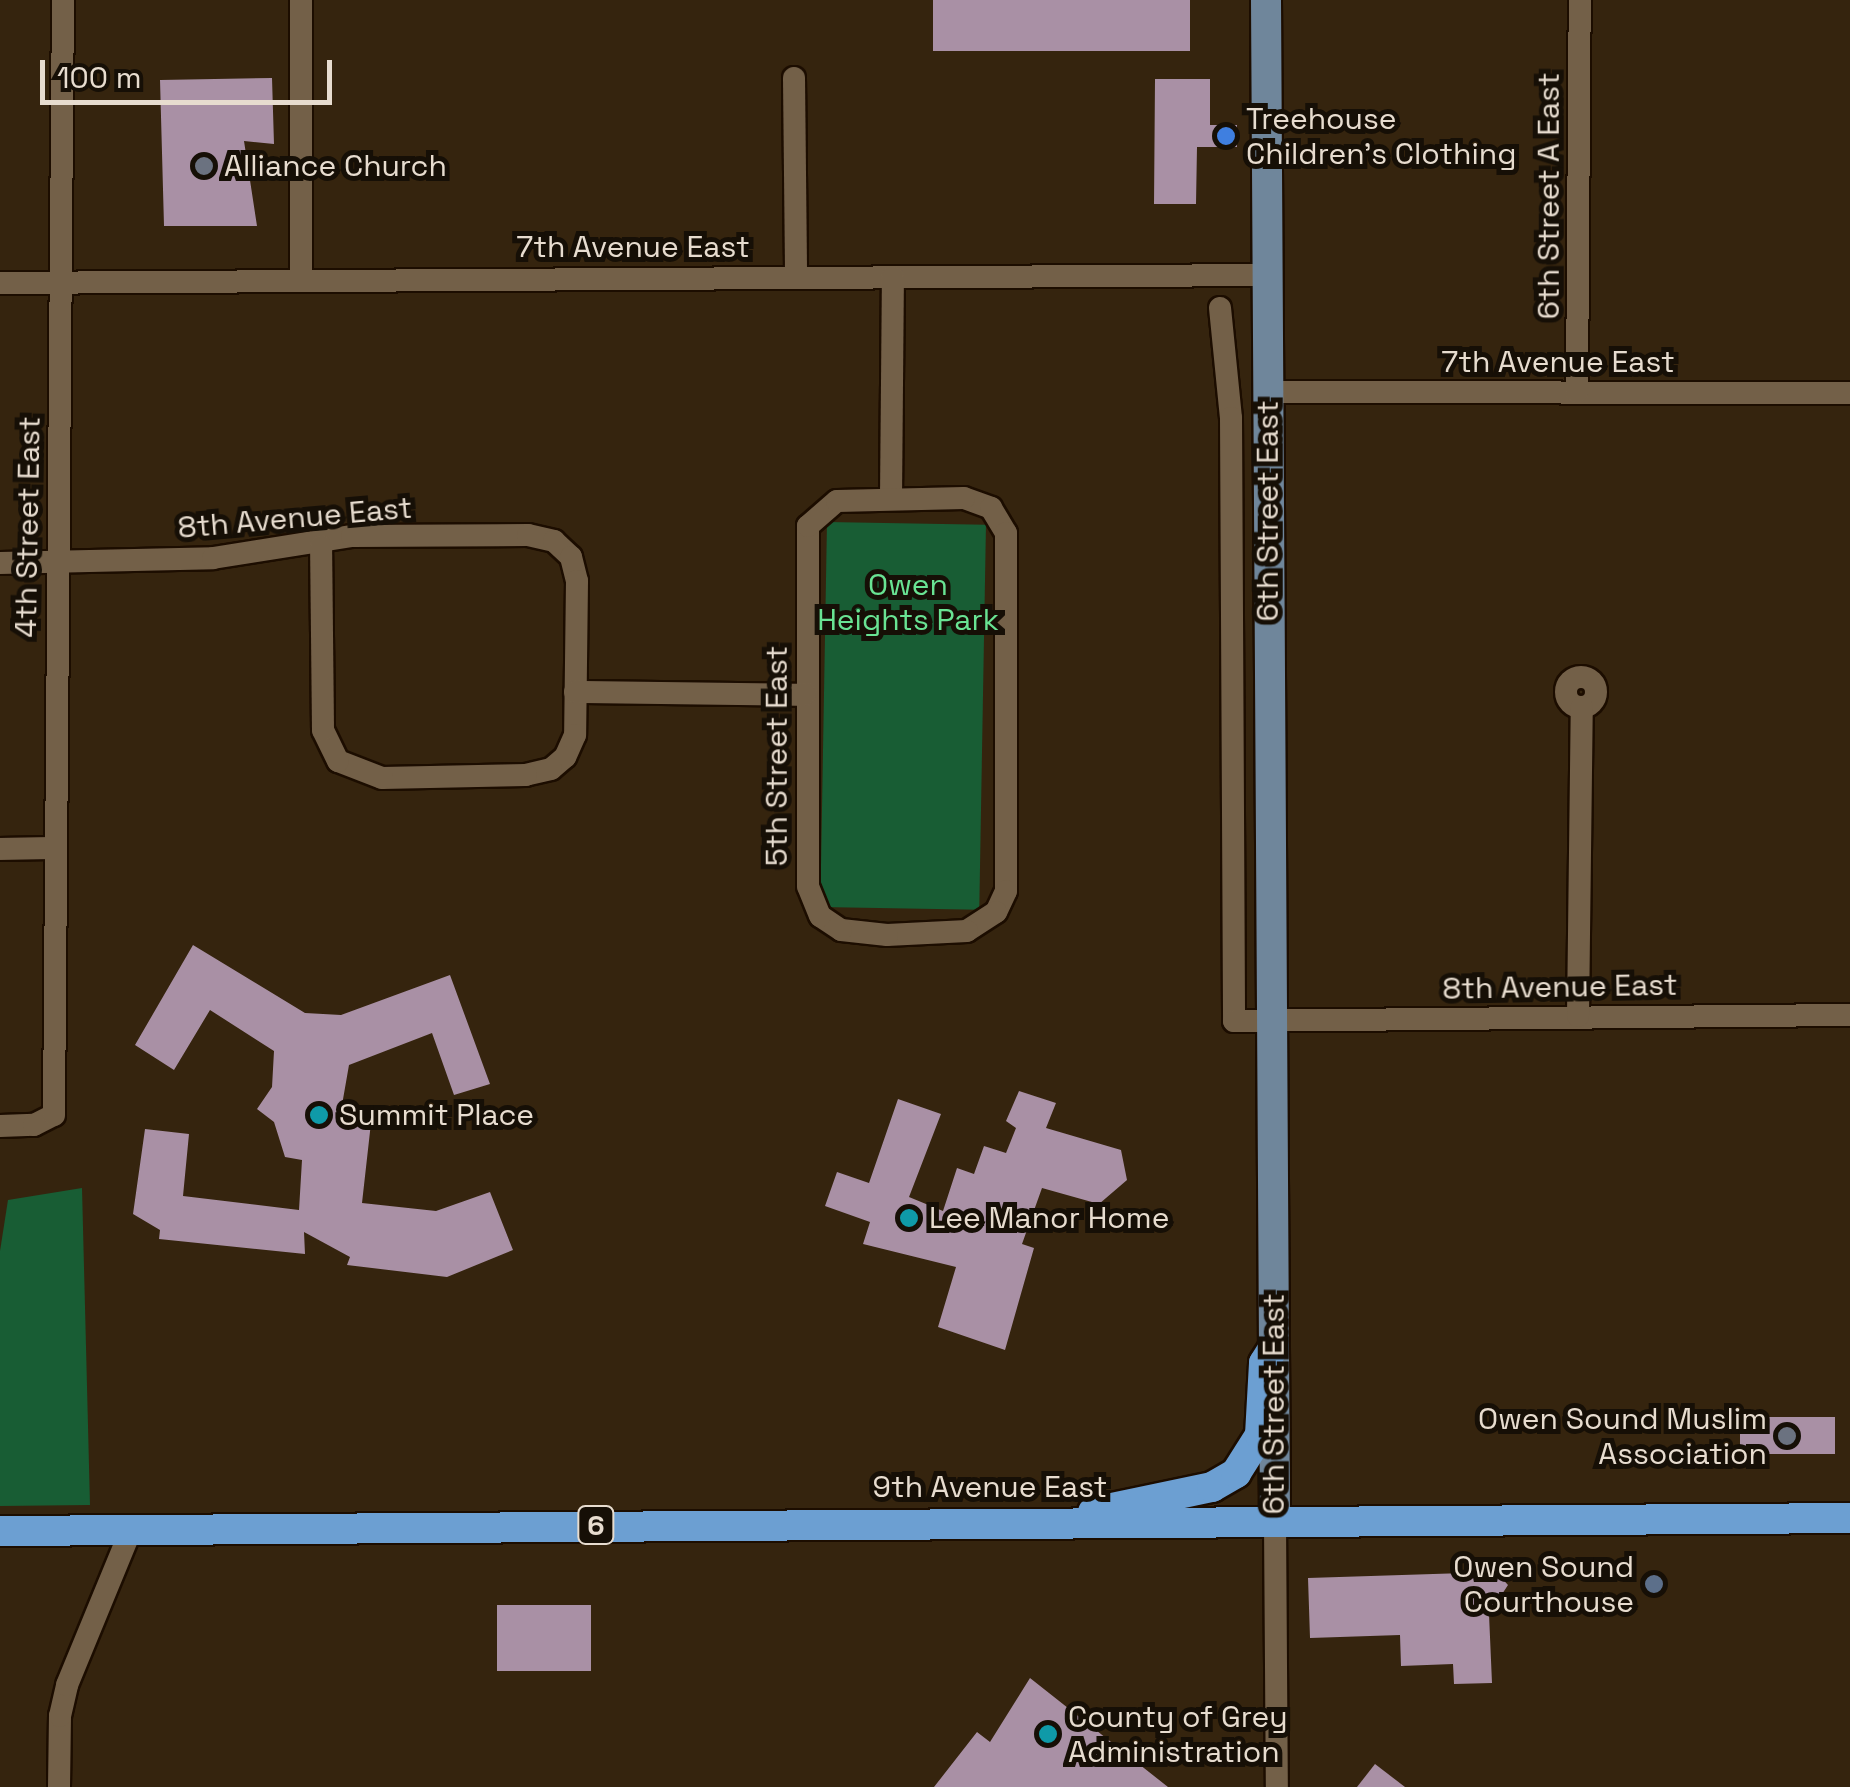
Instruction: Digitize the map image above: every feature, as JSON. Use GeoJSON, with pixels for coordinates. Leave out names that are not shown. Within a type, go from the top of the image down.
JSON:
{"type":"FeatureCollection","features":[{"type":"Feature","properties":{"kind":"highway"},"geometry":{"type":"LineString","coordinates":[[1061,1521],[1136,1499],[1212,1487],[1236,1473],[1260,1435],[1264,1364],[1274,1347]]}},
{"type":"Feature","properties":{"kind":"highway","name":"9th Avenue East"},"geometry":{"type":"LineString","coordinates":[[131,1530],[1850,1518]]}},
{"type":"Feature","properties":{"kind":"highway","name":"6"},"geometry":{"type":"LineString","coordinates":[[0,1531],[131,1530]]}},
{"type":"Feature","properties":{"kind":"main road","name":"6th Street East"},"geometry":{"type":"LineString","coordinates":[[1266,0],[1275,1522]]}},
{"type":"Feature","properties":{"kind":"street","name":"4th Street East"},"geometry":{"type":"LineString","coordinates":[[0,1126],[34,1124],[54,1115],[63,0]]}},
{"type":"Feature","properties":{"kind":"street"},"geometry":{"type":"LineString","coordinates":[[301,0],[301,278]]}},
{"type":"Feature","properties":{"kind":"street","name":"6th Street A East"},"geometry":{"type":"LineString","coordinates":[[1577,392],[1580,0]]}},
{"type":"Feature","properties":{"kind":"street"},"geometry":{"type":"LineString","coordinates":[[794,78],[796,277]]}},
{"type":"Feature","properties":{"kind":"street","name":"7th Avenue East"},"geometry":{"type":"LineString","coordinates":[[0,283],[301,278],[1266,275]]}},
{"type":"Feature","properties":{"kind":"street"},"geometry":{"type":"LineString","coordinates":[[891,498],[893,276]]}},
{"type":"Feature","properties":{"kind":"street","name":"6th Street East"},"geometry":{"type":"LineString","coordinates":[[1220,308],[1231,418],[1231,1016],[1271,1022]]}},
{"type":"Feature","properties":{"kind":"street","name":"7th Avenue East"},"geometry":{"type":"LineString","coordinates":[[1267,392],[1850,394]]}},
{"type":"Feature","properties":{"kind":"street","name":"5th Street East"},"geometry":{"type":"LineString","coordinates":[[891,498],[978,501],[996,513],[1006,533],[1008,880],[988,920],[956,932],[887,935],[842,930],[820,916],[808,886],[805,695],[811,520],[837,501],[891,498]]}},
{"type":"Feature","properties":{"kind":"street","name":"8th Avenue East"},"geometry":{"type":"LineString","coordinates":[[0,563],[213,558],[321,546],[352,536],[528,535],[554,541],[577,573],[575,692]]}},
{"type":"Feature","properties":{"kind":"street"},"geometry":{"type":"LineString","coordinates":[[321,546],[322,730],[331,752],[354,772],[382,778],[551,769],[573,744],[575,692],[805,695]]}},
{"type":"Feature","properties":{"kind":"street"},"geometry":{"type":"LineString","coordinates":[[1578,1016],[1582,707]]}},
{"type":"Feature","properties":{"kind":"street"},"geometry":{"type":"LineString","coordinates":[[0,849],[54,848]]}},
{"type":"Feature","properties":{"kind":"street","name":"8th Avenue East"},"geometry":{"type":"LineString","coordinates":[[1271,1022],[1850,1015]]}},
{"type":"Feature","properties":{"kind":"street","name":"6th Street East"},"geometry":{"type":"LineString","coordinates":[[1275,1522],[1277,1787]]}},
{"type":"Feature","properties":{"kind":"street"},"geometry":{"type":"LineString","coordinates":[[59,1787],[60,1716],[67,1685],[131,1530]]}},
{"type":"Feature","properties":{"kind":"green space","name":"Owen Heights Park"},"geometry":{"type":"Polygon","coordinates":[[[827,522],[986,525],[979,910],[820,907],[827,522]]]}},
{"type":"Feature","properties":{"kind":"green space"},"geometry":{"type":"Polygon","coordinates":[[[82,1188],[90,1505],[0,1506],[0,1251],[8,1200],[82,1188]]]}},
{"type":"Feature","properties":{"kind":"building"},"geometry":{"type":"Polygon","coordinates":[[[933,0],[1190,0],[1190,51],[933,51],[933,0]]]}},
{"type":"Feature","properties":{"kind":"building","name":"Alliance Church"},"geometry":{"type":"Polygon","coordinates":[[[272,78],[274,144],[244,141],[257,226],[164,226],[160,80],[272,78]]]}},
{"type":"Feature","properties":{"kind":"building"},"geometry":{"type":"Polygon","coordinates":[[[1155,79],[1210,79],[1210,125],[1237,125],[1237,147],[1197,147],[1196,204],[1154,204],[1155,79]]]}},
{"type":"Feature","properties":{"kind":"building","name":"Summit Place"},"geometry":{"type":"Polygon","coordinates":[[[193,945],[305,1013],[341,1015],[450,975],[490,1084],[454,1095],[432,1033],[349,1065],[342,1105],[373,1105],[362,1203],[436,1211],[490,1192],[513,1250],[447,1277],[347,1265],[350,1257],[304,1232],[305,1254],[159,1239],[160,1230],[133,1214],[145,1129],[189,1134],[183,1196],[299,1210],[302,1160],[285,1157],[274,1122],[257,1109],[272,1087],[274,1051],[210,1010],[174,1070],[135,1045],[193,945]]]}},
{"type":"Feature","properties":{"kind":"building","name":"Lee Manor Home"},"geometry":{"type":"Polygon","coordinates":[[[1019,1091],[1056,1103],[1046,1128],[1121,1150],[1127,1180],[1099,1204],[1042,1188],[1022,1244],[1034,1248],[1005,1350],[938,1327],[956,1267],[863,1244],[870,1222],[825,1206],[837,1172],[869,1183],[898,1099],[941,1114],[909,1197],[943,1211],[957,1168],[974,1174],[984,1146],[1006,1153],[1016,1128],[1006,1121],[1019,1091]]]}},
{"type":"Feature","properties":{"kind":"building","name":"Owen Sound Muslim Association"},"geometry":{"type":"Polygon","coordinates":[[[1740,1417],[1835,1417],[1835,1454],[1740,1454],[1740,1417]]]}},
{"type":"Feature","properties":{"kind":"building"},"geometry":{"type":"Polygon","coordinates":[[[1496,1572],[1508,1585],[1489,1614],[1492,1683],[1454,1684],[1453,1664],[1401,1666],[1400,1635],[1310,1638],[1308,1578],[1496,1572]]]}},
{"type":"Feature","properties":{"kind":"building"},"geometry":{"type":"Polygon","coordinates":[[[497,1605],[591,1605],[591,1671],[497,1671],[497,1605]]]}},
{"type":"Feature","properties":{"kind":"building","name":"County of Grey Administration"},"geometry":{"type":"Polygon","coordinates":[[[1030,1678],[1168,1787],[934,1787],[977,1732],[990,1742],[1030,1678]]]}},
{"type":"Feature","properties":{"kind":"building"},"geometry":{"type":"Polygon","coordinates":[[[1375,1764],[1405,1787],[1357,1787],[1375,1764]]]}},
{"type":"Feature","properties":{"kind":"place","name":"Treehouse Children's Clothing"},"geometry":{"type":"Point","coordinates":[1226,136]}},
{"type":"Feature","properties":{"kind":"place","name":"Alliance Church"},"geometry":{"type":"Point","coordinates":[204,166]}},
{"type":"Feature","properties":{"kind":"place","name":"Summit Place"},"geometry":{"type":"Point","coordinates":[319,1115]}},
{"type":"Feature","properties":{"kind":"place","name":"Lee Manor Home"},"geometry":{"type":"Point","coordinates":[909,1218]}},
{"type":"Feature","properties":{"kind":"place","name":"Owen Sound Muslim Association"},"geometry":{"type":"Point","coordinates":[1787,1436]}},
{"type":"Feature","properties":{"kind":"place","name":"Owen Sound Courthouse"},"geometry":{"type":"Point","coordinates":[1654,1584]}},
{"type":"Feature","properties":{"kind":"place","name":"County of Grey Administration"},"geometry":{"type":"Point","coordinates":[1048,1734]}}]}
